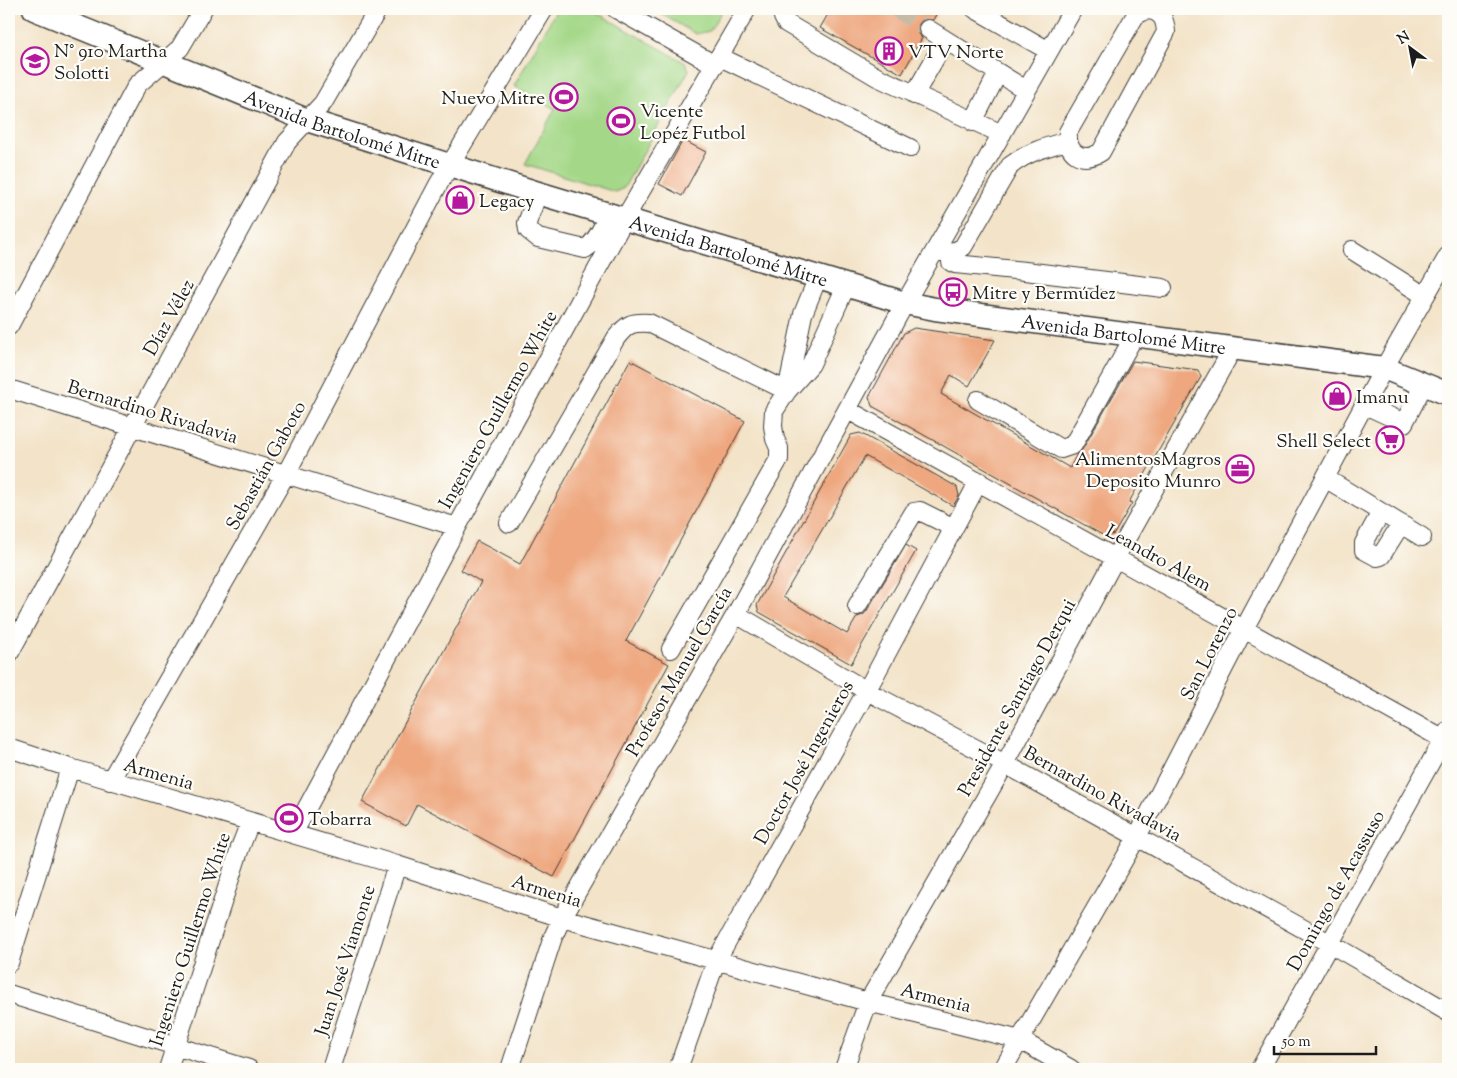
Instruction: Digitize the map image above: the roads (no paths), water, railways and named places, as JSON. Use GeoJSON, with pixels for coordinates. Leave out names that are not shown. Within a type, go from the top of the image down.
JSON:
{"type":"FeatureCollection","features":[{"type":"Feature","properties":{"kind":"main road","name":"Avenida Bartolomé Mitre"},"geometry":{"type":"LineString","coordinates":[[34,9],[307,120],[538,193],[905,303],[935,309],[1384,368],[1448,394]]}},
{"type":"Feature","properties":{"kind":"street"},"geometry":{"type":"LineString","coordinates":[[9,326],[136,85],[180,48],[203,9]]}},
{"type":"Feature","properties":{"kind":"street","name":"Díaz Vélez"},"geometry":{"type":"LineString","coordinates":[[9,654],[287,142],[323,103],[378,9]]}},
{"type":"Feature","properties":{"kind":"street","name":"Sebastián Gaboto"},"geometry":{"type":"LineString","coordinates":[[110,780],[286,474],[434,194],[544,9]]}},
{"type":"Feature","properties":{"kind":"street"},"geometry":{"type":"LineString","coordinates":[[616,9],[718,61],[910,148]]}},
{"type":"Feature","properties":{"kind":"street","name":"Ingeniero Guillermo White"},"geometry":{"type":"LineString","coordinates":[[293,834],[457,527],[617,216],[718,61],[747,9]]}},
{"type":"Feature","properties":{"kind":"street"},"geometry":{"type":"LineString","coordinates":[[783,9],[783,17],[786,23],[877,77],[972,122],[1002,134]]}},
{"type":"Feature","properties":{"kind":"street"},"geometry":{"type":"LineString","coordinates":[[975,9],[1049,51]]}},
{"type":"Feature","properties":{"kind":"street","name":"Profesor Manuel García"},"geometry":{"type":"LineString","coordinates":[[510,1069],[553,937],[562,918],[736,614],[905,303],[942,252],[1002,134],[1073,9]]}},
{"type":"Feature","properties":{"kind":"street"},"geometry":{"type":"LineString","coordinates":[[1151,10],[1159,13],[1165,20],[1166,32],[1100,152],[1094,156],[1087,157],[1078,155],[1070,149],[1067,141],[1068,132],[1135,16],[1144,11],[1151,10]]}},
{"type":"Feature","properties":{"kind":"street"},"geometry":{"type":"LineString","coordinates":[[928,29],[1026,90]]}},
{"type":"Feature","properties":{"kind":"street"},"geometry":{"type":"LineString","coordinates":[[914,95],[945,40]]}},
{"type":"Feature","properties":{"kind":"street"},"geometry":{"type":"LineString","coordinates":[[972,122],[998,73]]}},
{"type":"Feature","properties":{"kind":"street"},"geometry":{"type":"LineString","coordinates":[[942,252],[956,251],[963,247],[1010,166],[1031,152],[1067,141]]}},
{"type":"Feature","properties":{"kind":"street"},"geometry":{"type":"LineString","coordinates":[[538,193],[527,223],[528,230],[538,238],[585,249],[590,246],[617,216]]}},
{"type":"Feature","properties":{"kind":"street"},"geometry":{"type":"LineString","coordinates":[[1352,250],[1425,296]]}},
{"type":"Feature","properties":{"kind":"street"},"geometry":{"type":"LineString","coordinates":[[942,252],[950,262],[955,264],[1163,288]]}},
{"type":"Feature","properties":{"kind":"street","name":"San Lorenzo"},"geometry":{"type":"LineString","coordinates":[[1003,1069],[1137,837],[1244,629],[1384,368],[1448,256]]}},
{"type":"Feature","properties":{"kind":"street"},"geometry":{"type":"LineString","coordinates":[[787,391],[803,314],[818,277]]}},
{"type":"Feature","properties":{"kind":"street"},"geometry":{"type":"LineString","coordinates":[[671,649],[779,459],[779,448],[773,426],[774,411],[787,391],[811,364],[846,286]]}},
{"type":"Feature","properties":{"kind":"street"},"geometry":{"type":"LineString","coordinates":[[508,523],[616,338],[626,326],[635,322],[649,323],[787,391]]}},
{"type":"Feature","properties":{"kind":"street"},"geometry":{"type":"LineString","coordinates":[[978,400],[1061,449],[1073,444],[1135,335]]}},
{"type":"Feature","properties":{"kind":"street","name":"Presidente Santiago Derqui"},"geometry":{"type":"LineString","coordinates":[[844,1069],[868,1002],[1005,764],[1116,557],[1233,348]]}},
{"type":"Feature","properties":{"kind":"street"},"geometry":{"type":"LineString","coordinates":[[1365,405],[1404,422],[1424,384]]}},
{"type":"Feature","properties":{"kind":"street","name":"Bernardino Rivadavia"},"geometry":{"type":"LineString","coordinates":[[9,389],[457,527]]}},
{"type":"Feature","properties":{"kind":"street","name":"Leandro Alem"},"geometry":{"type":"LineString","coordinates":[[848,410],[1244,629],[1447,738]]}},
{"type":"Feature","properties":{"kind":"street"},"geometry":{"type":"LineString","coordinates":[[1325,478],[1422,537]]}},
{"type":"Feature","properties":{"kind":"street","name":"Doctor José Ingenieros"},"geometry":{"type":"LineString","coordinates":[[678,1069],[716,961],[867,691],[979,481]]}},
{"type":"Feature","properties":{"kind":"street"},"geometry":{"type":"LineString","coordinates":[[857,606],[914,512],[920,511],[954,528]]}},
{"type":"Feature","properties":{"kind":"street"},"geometry":{"type":"LineString","coordinates":[[1381,512],[1364,543],[1364,550],[1377,557],[1383,554],[1401,524]]}},
{"type":"Feature","properties":{"kind":"street","name":"Bernardino Rivadavia"},"geometry":{"type":"LineString","coordinates":[[736,614],[867,691],[1005,764],[1329,943],[1448,1012]]}},
{"type":"Feature","properties":{"kind":"street","name":"Domingo de Acassuso"},"geometry":{"type":"LineString","coordinates":[[1260,1069],[1329,943],[1447,738]]}},
{"type":"Feature","properties":{"kind":"street","name":"Armenia"},"geometry":{"type":"LineString","coordinates":[[9,748],[70,768],[397,865],[562,918],[868,1002],[1020,1040],[1071,1069]]}},
{"type":"Feature","properties":{"kind":"street"},"geometry":{"type":"LineString","coordinates":[[9,963],[70,768]]}},
{"type":"Feature","properties":{"kind":"street","name":"Ingeniero Guillermo White"},"geometry":{"type":"LineString","coordinates":[[168,1069],[250,822]]}},
{"type":"Feature","properties":{"kind":"street","name":"Juan José Viamonte"},"geometry":{"type":"LineString","coordinates":[[331,1069],[397,865]]}},
{"type":"Feature","properties":{"kind":"street"},"geometry":{"type":"LineString","coordinates":[[9,994],[250,1069]]}},
{"type":"Feature","properties":{"kind":"tunnel"},"geometry":{"type":"LineString","coordinates":[[897,9],[928,29]]}},
{"type":"Feature","properties":{"kind":"place","name":"VTV Norte"},"geometry":{"type":"Point","coordinates":[889,51]}},
{"type":"Feature","properties":{"kind":"place","name":"N° 910 Martha Solotti"},"geometry":{"type":"Point","coordinates":[35,61]}},
{"type":"Feature","properties":{"kind":"place","name":"Nuevo Mitre"},"geometry":{"type":"Point","coordinates":[564,97]}},
{"type":"Feature","properties":{"kind":"place","name":"Vicente Lopéz Futbol"},"geometry":{"type":"Point","coordinates":[621,121]}},
{"type":"Feature","properties":{"kind":"place","name":"Legacy"},"geometry":{"type":"Point","coordinates":[460,200]}},
{"type":"Feature","properties":{"kind":"place","name":"Mitre y Bermúdez"},"geometry":{"type":"Point","coordinates":[953,292]}},
{"type":"Feature","properties":{"kind":"place","name":"Imanu"},"geometry":{"type":"Point","coordinates":[1337,396]}},
{"type":"Feature","properties":{"kind":"place","name":"Shell Select"},"geometry":{"type":"Point","coordinates":[1390,440]}},
{"type":"Feature","properties":{"kind":"place","name":"AlimentosMagros Deposito Munro"},"geometry":{"type":"Point","coordinates":[1240,469]}},
{"type":"Feature","properties":{"kind":"place","name":"Tobarra"},"geometry":{"type":"Point","coordinates":[289,818]}}]}
